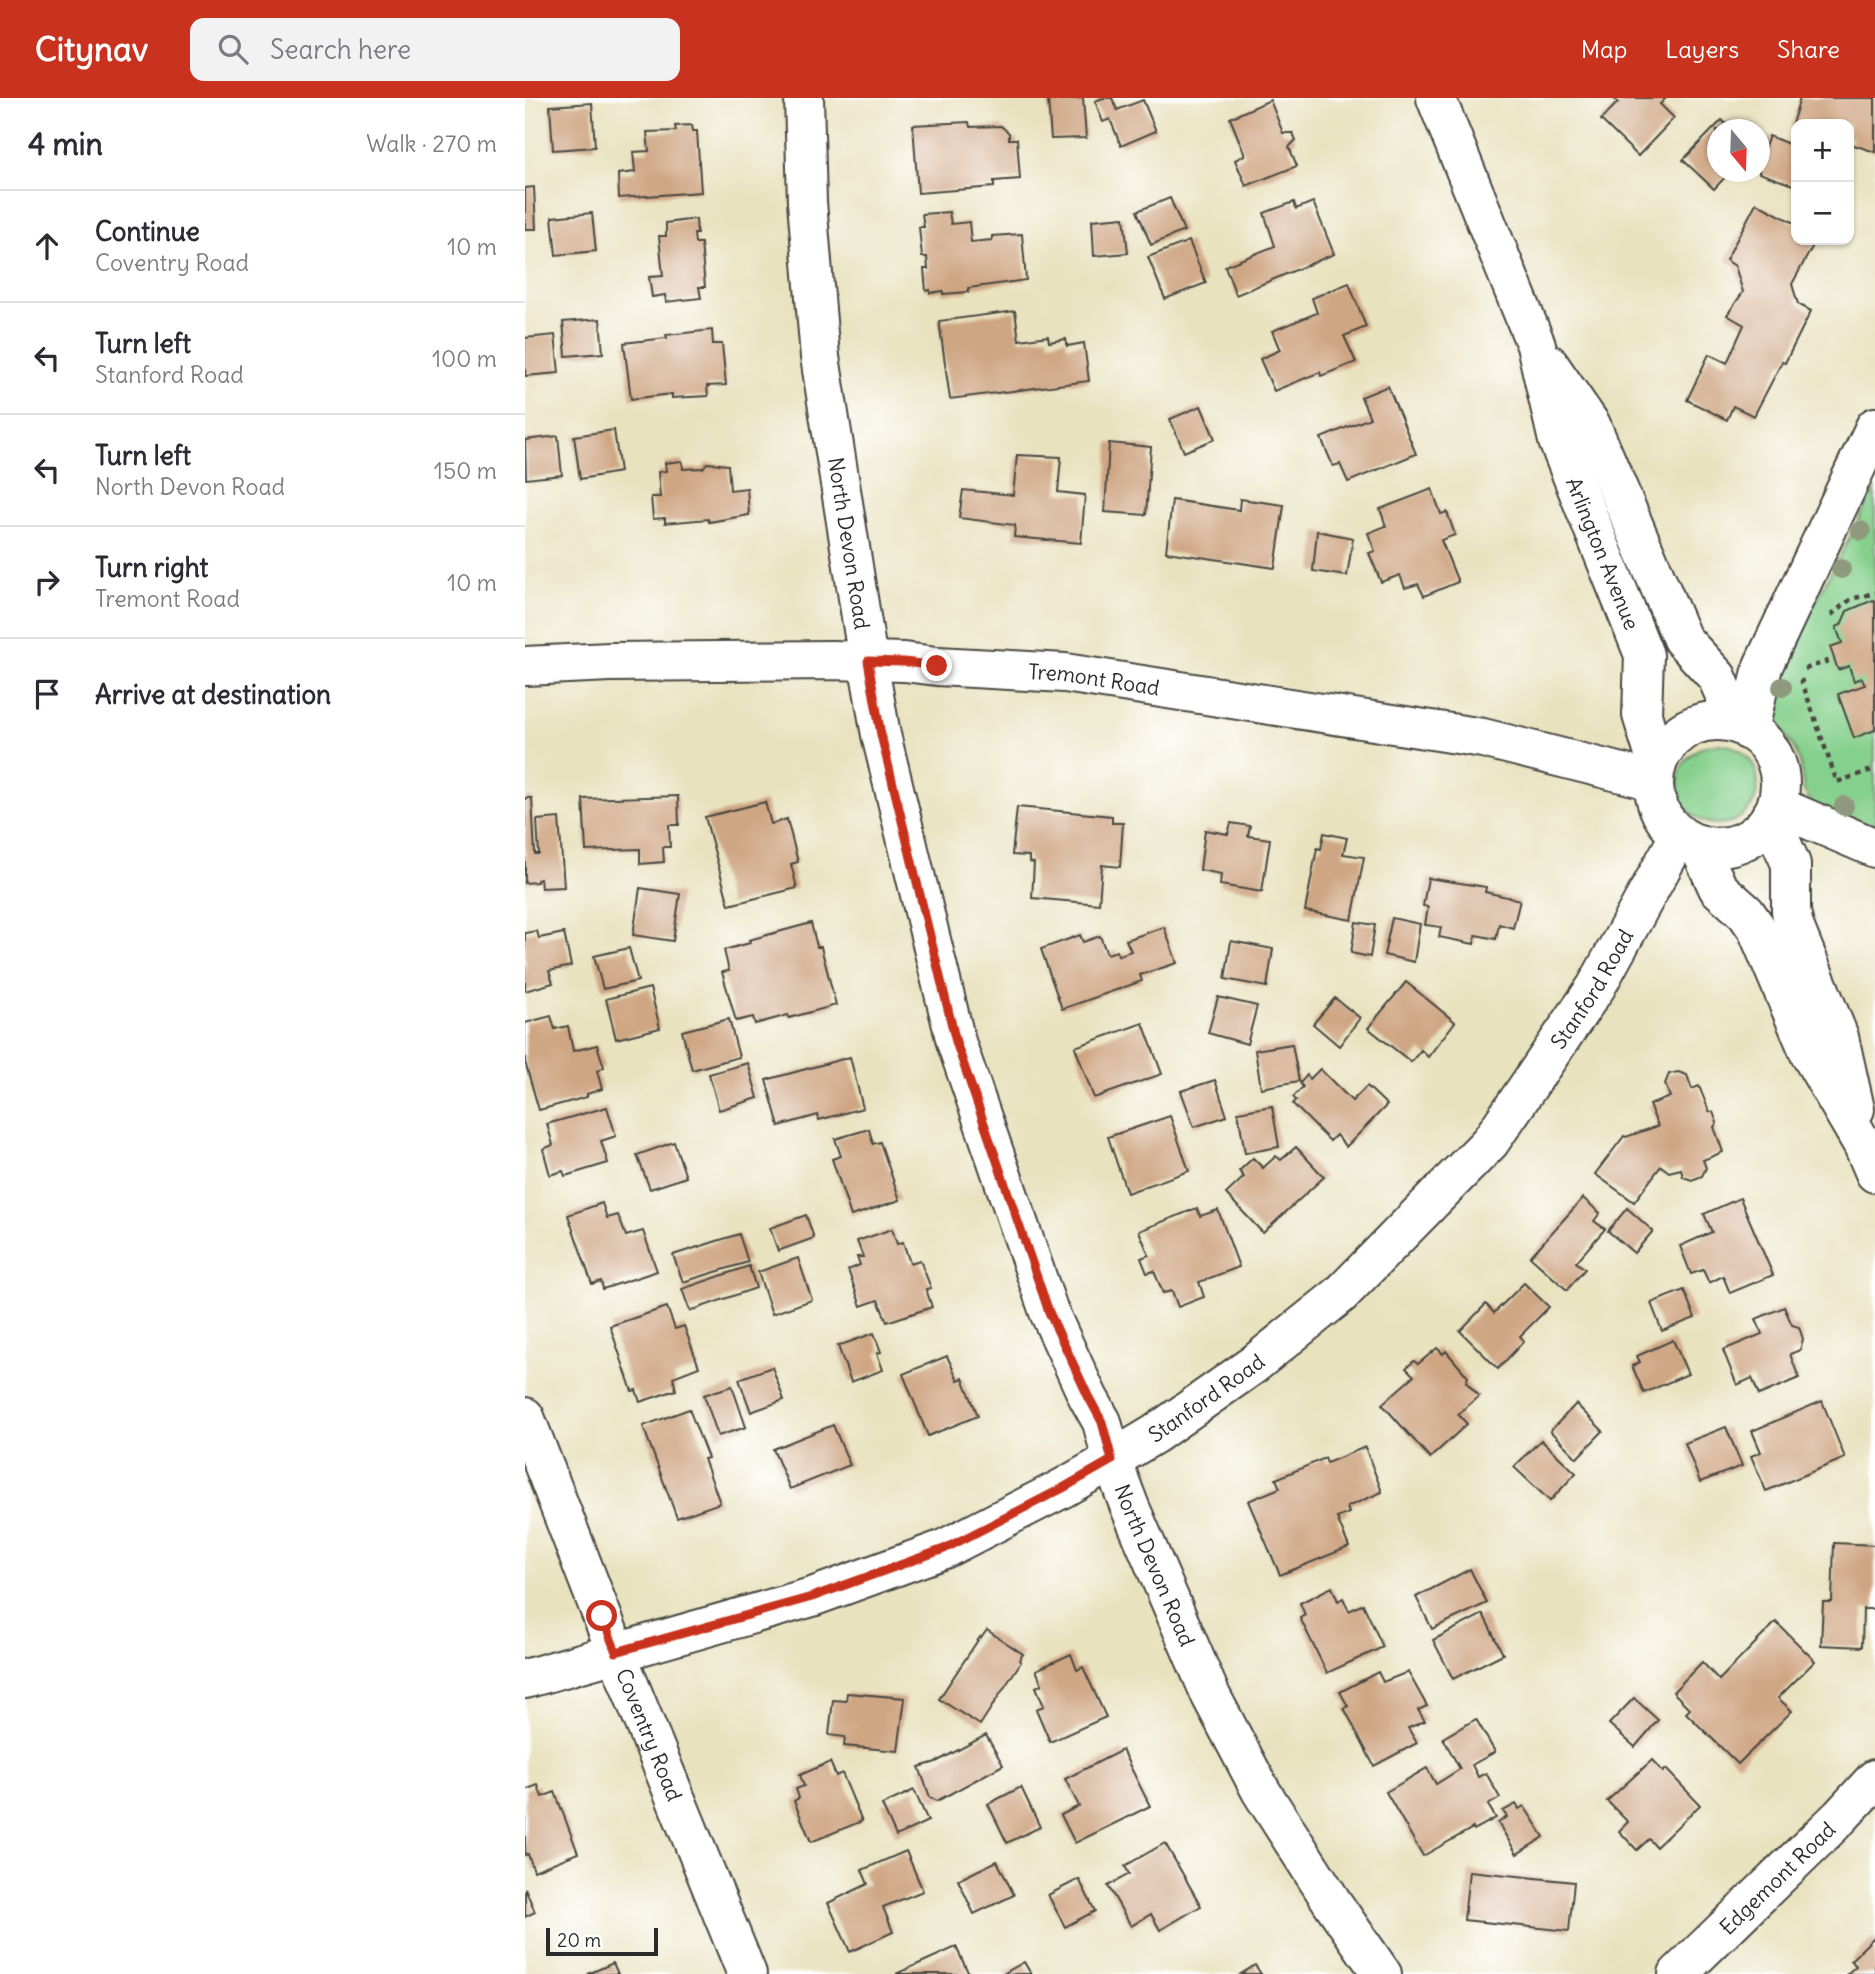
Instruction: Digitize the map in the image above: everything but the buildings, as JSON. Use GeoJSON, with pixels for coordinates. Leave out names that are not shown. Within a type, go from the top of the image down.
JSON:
{"type":"FeatureCollection","features":[{"type":"Feature","properties":{"kind":"street","name":"North Devon Road"},"geometry":{"type":"LineString","coordinates":[[804,98],[807,202],[820,357],[868,661],[881,735],[956,1042],[1049,1312],[1102,1422],[1112,1460],[1217,1708],[1261,1791],[1382,1974]]}},
{"type":"Feature","properties":{"kind":"street","name":"Arlington Avenue"},"geometry":{"type":"LineString","coordinates":[[1436,98],[1536,345],[1558,441],[1644,655],[1642,715],[1655,773]]}},
{"type":"Feature","properties":{"kind":"street","name":"Arlington Avenue"},"geometry":{"type":"LineString","coordinates":[[1536,345],[1591,425],[1682,639],[1717,677],[1743,727]]}},
{"type":"Feature","properties":{"kind":"street"},"geometry":{"type":"LineString","coordinates":[[1743,727],[1763,666],[1875,427]]}},
{"type":"Feature","properties":{"kind":"street","name":"Tremont Road"},"geometry":{"type":"LineString","coordinates":[[525,666],[610,662],[868,661],[1065,673],[1483,738],[1655,773]]}},
{"type":"Feature","properties":{"kind":"street"},"geometry":{"type":"LineString","coordinates":[[1689,840],[1718,847],[1738,843],[1757,832],[1774,811],[1780,781],[1776,762],[1767,746],[1743,727],[1722,721],[1691,727],[1676,736],[1665,749],[1655,773],[1657,802],[1666,821],[1689,840],[1718,888],[1746,914],[1757,929],[1810,1054],[1869,1159]]}},
{"type":"Feature","properties":{"kind":"street"},"geometry":{"type":"LineString","coordinates":[[1774,811],[1875,848]]}},
{"type":"Feature","properties":{"kind":"street"},"geometry":{"type":"LineString","coordinates":[[1774,811],[1791,864],[1791,911],[1794,926],[1839,1037],[1869,1159]]}},
{"type":"Feature","properties":{"kind":"street","name":"Stanford Road"},"geometry":{"type":"LineString","coordinates":[[525,1679],[812,1597],[944,1549],[1112,1460],[1155,1434],[1253,1366],[1340,1294],[1490,1142],[1596,987],[1689,840]]}},
{"type":"Feature","properties":{"kind":"street","name":"Coventry Road"},"geometry":{"type":"LineString","coordinates":[[525,1418],[616,1652],[747,1974]]}},
{"type":"Feature","properties":{"kind":"street","name":"Edgemont Road"},"geometry":{"type":"LineString","coordinates":[[1678,1974],[1840,1817],[1875,1779]]}},
{"type":"Feature","properties":{"kind":"path"},"geometry":{"type":"LineString","coordinates":[[1834,659],[1799,671],[1837,782],[1875,769]]}},
{"type":"Feature","properties":{"kind":"green space"},"geometry":{"type":"Polygon","coordinates":[[[1875,489],[1875,834],[1813,805],[1804,791],[1795,750],[1772,714],[1776,676],[1875,489]]]}},
{"type":"Feature","properties":{"kind":"green space"},"geometry":{"type":"Polygon","coordinates":[[[1718,744],[1733,747],[1746,756],[1755,769],[1758,784],[1755,799],[1746,812],[1733,821],[1718,824],[1703,821],[1690,812],[1681,799],[1678,784],[1681,769],[1690,756],[1703,747],[1718,744]]]}},
{"type":"Feature","properties":{"kind":"route"},"geometry":{"type":"LineString","coordinates":[[602,1616],[616,1652],[812,1597],[944,1549],[1112,1460],[1102,1422],[1049,1312],[956,1042],[881,735],[868,661],[937,666]]}}]}
